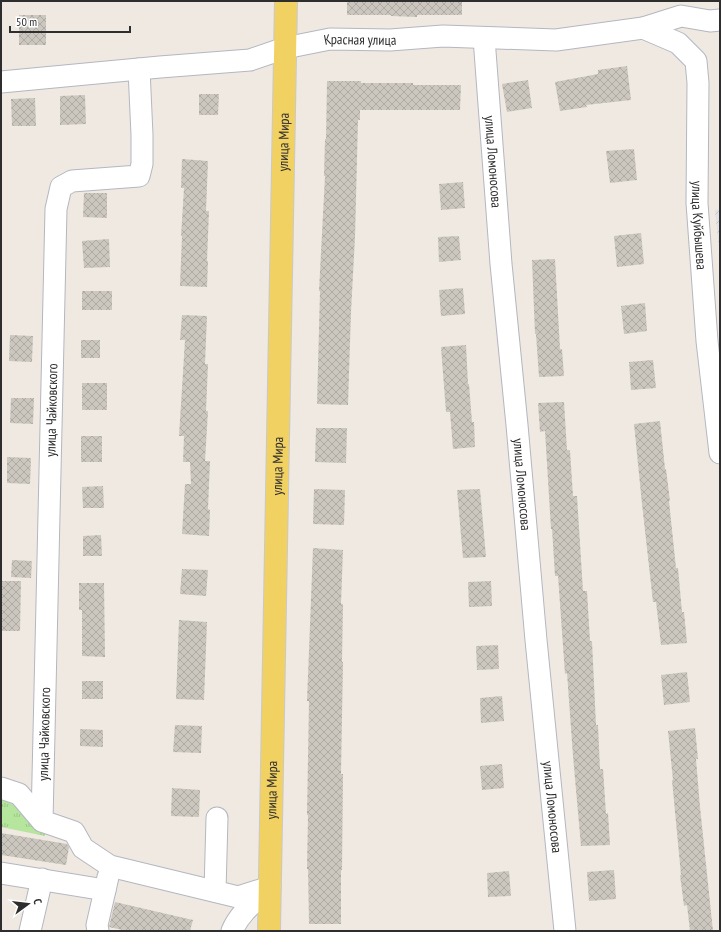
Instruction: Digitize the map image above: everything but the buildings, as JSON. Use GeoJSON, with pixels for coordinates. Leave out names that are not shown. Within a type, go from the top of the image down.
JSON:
{"type":"FeatureCollection","features":[{"type":"Feature","properties":{"kind":"main road","name":"улица Мира"},"geometry":{"type":"LineString","coordinates":[[269,931],[286,1]]}},
{"type":"Feature","properties":{"kind":"street","name":"Красная улица"},"geometry":{"type":"LineString","coordinates":[[1,82],[250,60],[285,48],[330,38],[390,40],[443,36],[556,40],[643,28],[681,8],[710,21],[720,20]]}},
{"type":"Feature","properties":{"kind":"street","name":"улица Куйбышева"},"geometry":{"type":"LineString","coordinates":[[643,28],[678,43],[696,61],[698,83],[697,203],[708,341],[720,453]]}},
{"type":"Feature","properties":{"kind":"street","name":"улица Ломоносова"},"geometry":{"type":"LineString","coordinates":[[484,38],[501,264],[565,931]]}},
{"type":"Feature","properties":{"kind":"street","name":"улица Чайковского"},"geometry":{"type":"LineString","coordinates":[[42,822],[56,208],[61,187],[72,180],[139,176],[142,164],[142,135],[138,69]]}},
{"type":"Feature","properties":{"kind":"street"},"geometry":{"type":"LineString","coordinates":[[1,788],[18,794],[42,822],[74,832],[83,848],[110,866],[238,897],[270,886]]}},
{"type":"Feature","properties":{"kind":"street"},"geometry":{"type":"LineString","coordinates":[[215,891],[217,818]]}},
{"type":"Feature","properties":{"kind":"street"},"geometry":{"type":"LineString","coordinates":[[98,931],[97,926],[110,866]]}},
{"type":"Feature","properties":{"kind":"street"},"geometry":{"type":"LineString","coordinates":[[1,873],[105,890]]}},
{"type":"Feature","properties":{"kind":"street"},"geometry":{"type":"LineString","coordinates":[[30,931],[42,879]]}},
{"type":"Feature","properties":{"kind":"street"},"geometry":{"type":"LineString","coordinates":[[232,931],[235,924],[250,906],[270,886]]}},
{"type":"Feature","properties":{"kind":"shaded area"},"geometry":{"type":"Polygon","coordinates":[[[720,209],[720,258],[715,210],[720,209]]]}},
{"type":"Feature","properties":{"kind":"green space"},"geometry":{"type":"Polygon","coordinates":[[[1,798],[29,813],[45,831],[45,836],[1,827],[1,798]]]}}]}
